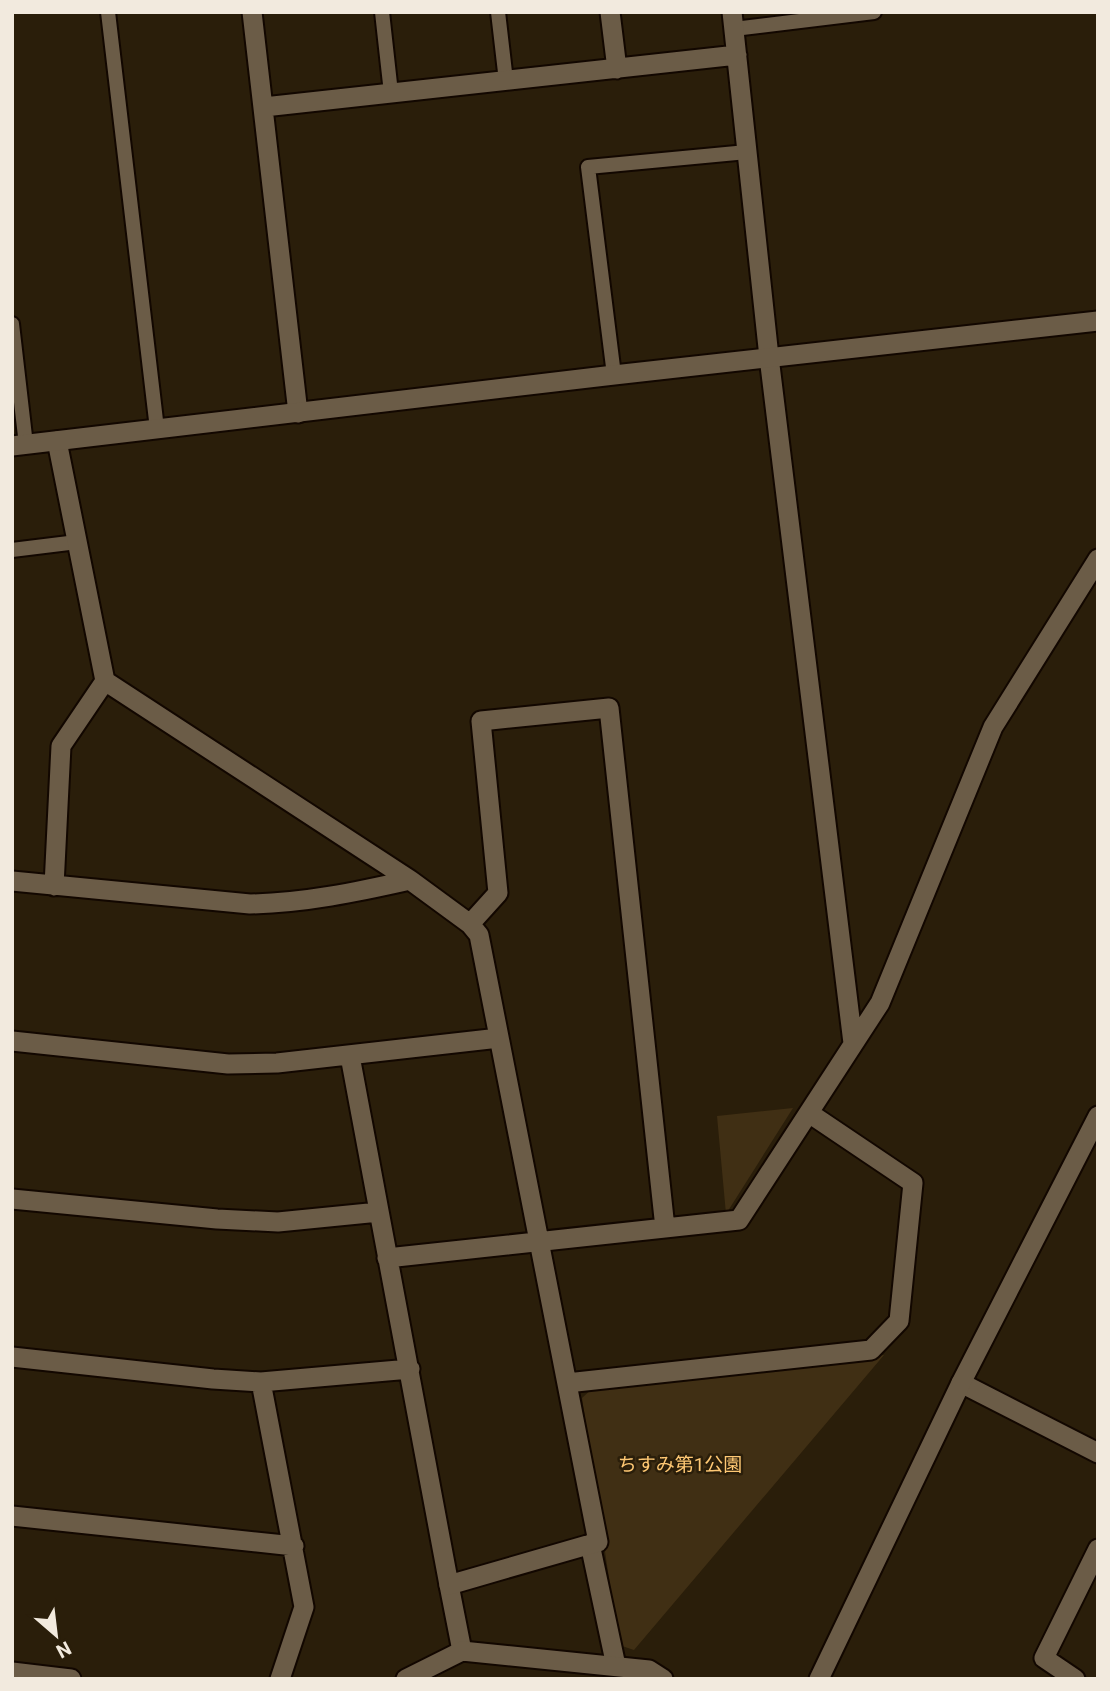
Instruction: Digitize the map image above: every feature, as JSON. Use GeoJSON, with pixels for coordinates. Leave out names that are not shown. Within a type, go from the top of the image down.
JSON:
{"type":"FeatureCollection","features":[{"type":"Feature","properties":{"kind":"street"},"geometry":{"type":"LineString","coordinates":[[252,12],[298,412]]}},
{"type":"Feature","properties":{"kind":"street"},"geometry":{"type":"LineString","coordinates":[[610,12],[617,69]]}},
{"type":"Feature","properties":{"kind":"street"},"geometry":{"type":"LineString","coordinates":[[733,20],[769,357],[853,1042]]}},
{"type":"Feature","properties":{"kind":"street"},"geometry":{"type":"LineString","coordinates":[[264,107],[737,55]]}},
{"type":"Feature","properties":{"kind":"street"},"geometry":{"type":"LineString","coordinates":[[19,446],[1098,321]]}},
{"type":"Feature","properties":{"kind":"street"},"geometry":{"type":"LineString","coordinates":[[54,886],[61,747],[105,681],[57,441]]}},
{"type":"Feature","properties":{"kind":"street"},"geometry":{"type":"LineString","coordinates":[[387,1258],[739,1220],[880,1003],[993,727],[1098,559]]}},
{"type":"Feature","properties":{"kind":"street"},"geometry":{"type":"LineString","coordinates":[[105,681],[410,880],[470,924],[479,935],[598,1542],[449,1585]]}},
{"type":"Feature","properties":{"kind":"street"},"geometry":{"type":"LineString","coordinates":[[470,924],[498,893],[481,721],[608,708],[665,1228]]}},
{"type":"Feature","properties":{"kind":"street"},"geometry":{"type":"LineString","coordinates":[[12,881],[250,904],[283,904],[410,880]]}},
{"type":"Feature","properties":{"kind":"street"},"geometry":{"type":"LineString","coordinates":[[12,1041],[228,1064],[277,1063],[350,1056],[499,1038]]}},
{"type":"Feature","properties":{"kind":"street"},"geometry":{"type":"LineString","coordinates":[[350,1056],[462,1651]]}},
{"type":"Feature","properties":{"kind":"street"},"geometry":{"type":"LineString","coordinates":[[567,1383],[871,1350],[899,1321],[913,1184],[808,1113]]}},
{"type":"Feature","properties":{"kind":"street"},"geometry":{"type":"LineString","coordinates":[[819,1679],[961,1383],[1098,1116]]}},
{"type":"Feature","properties":{"kind":"street"},"geometry":{"type":"LineString","coordinates":[[12,1199],[217,1219],[278,1222],[379,1212]]}},
{"type":"Feature","properties":{"kind":"street"},"geometry":{"type":"LineString","coordinates":[[12,1357],[213,1380],[261,1382],[410,1369]]}},
{"type":"Feature","properties":{"kind":"street"},"geometry":{"type":"LineString","coordinates":[[261,1382],[304,1607],[280,1679]]}},
{"type":"Feature","properties":{"kind":"street"},"geometry":{"type":"LineString","coordinates":[[961,1383],[1098,1453]]}},
{"type":"Feature","properties":{"kind":"street"},"geometry":{"type":"LineString","coordinates":[[12,1516],[294,1546]]}},
{"type":"Feature","properties":{"kind":"street"},"geometry":{"type":"LineString","coordinates":[[590,1544],[612,1673]]}},
{"type":"Feature","properties":{"kind":"street"},"geometry":{"type":"LineString","coordinates":[[1075,1679],[1044,1658],[1098,1549]]}},
{"type":"Feature","properties":{"kind":"street"},"geometry":{"type":"LineString","coordinates":[[406,1679],[462,1651],[612,1673],[649,1670],[663,1679]]}},
{"type":"Feature","properties":{"kind":"street"},"geometry":{"type":"LineString","coordinates":[[12,1672],[71,1679]]}},
{"type":"Feature","properties":{"kind":"lane"},"geometry":{"type":"LineString","coordinates":[[108,12],[157,429]]}},
{"type":"Feature","properties":{"kind":"lane"},"geometry":{"type":"LineString","coordinates":[[382,12],[391,93]]}},
{"type":"Feature","properties":{"kind":"lane"},"geometry":{"type":"LineString","coordinates":[[498,12],[506,81]]}},
{"type":"Feature","properties":{"kind":"lane"},"geometry":{"type":"LineString","coordinates":[[733,20],[874,12]]}},
{"type":"Feature","properties":{"kind":"lane"},"geometry":{"type":"LineString","coordinates":[[614,375],[589,167],[747,152]]}},
{"type":"Feature","properties":{"kind":"lane"},"geometry":{"type":"LineString","coordinates":[[12,324],[19,446]]}},
{"type":"Feature","properties":{"kind":"lane"},"geometry":{"type":"LineString","coordinates":[[12,550],[77,542]]}},
{"type":"Feature","properties":{"kind":"green space"},"geometry":{"type":"Polygon","coordinates":[[[793,1108],[726,1214],[717,1116],[793,1108]]]}},
{"type":"Feature","properties":{"kind":"green space","name":"ちすみ第1公園"},"geometry":{"type":"Polygon","coordinates":[[[884,1355],[634,1650],[619,1645],[582,1398],[595,1386],[884,1355]]]}}]}
